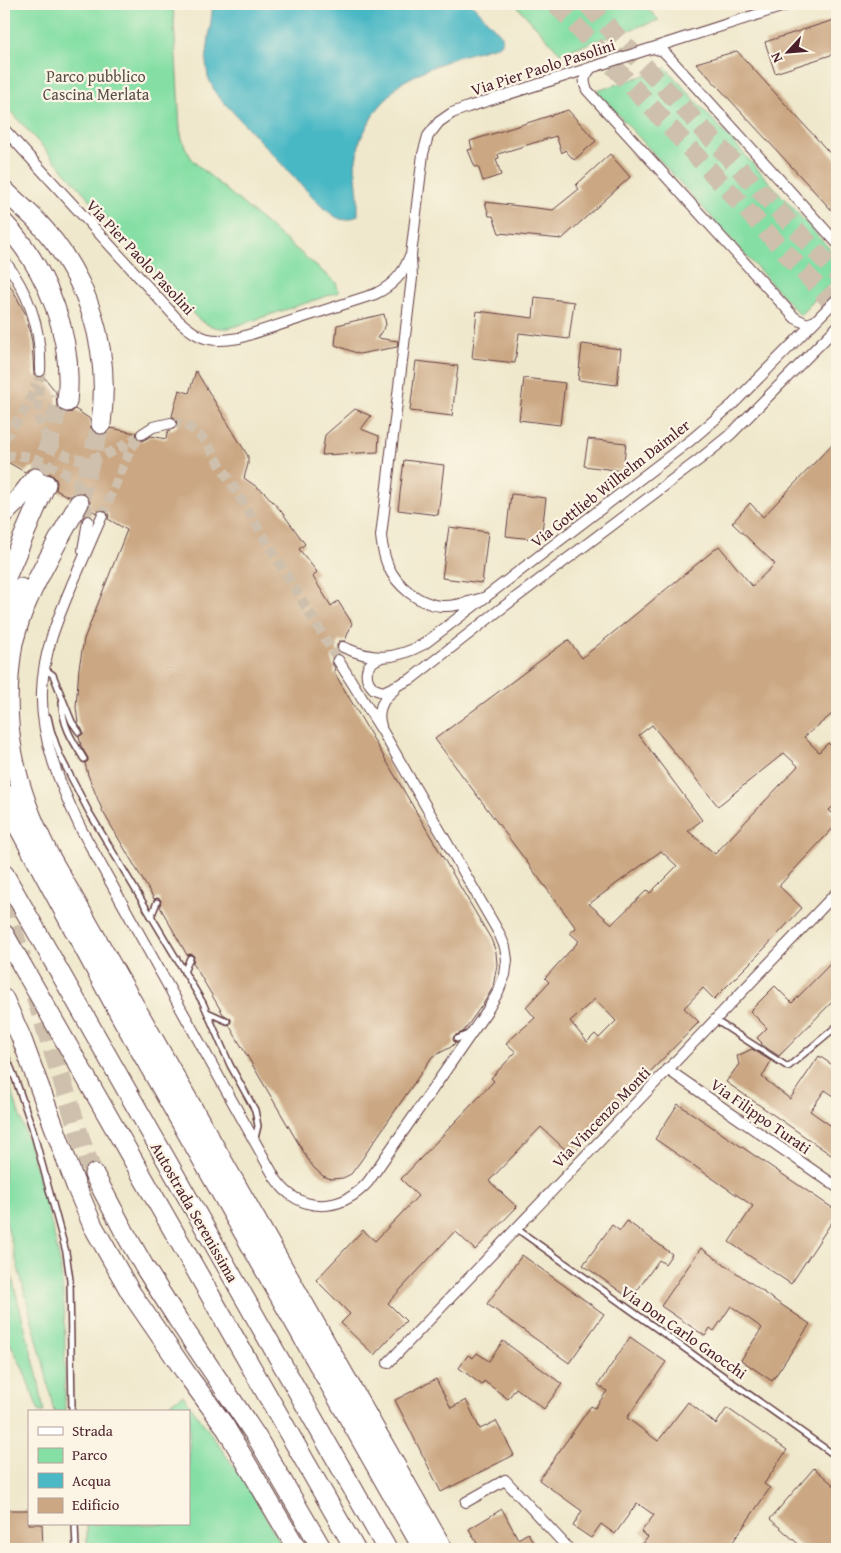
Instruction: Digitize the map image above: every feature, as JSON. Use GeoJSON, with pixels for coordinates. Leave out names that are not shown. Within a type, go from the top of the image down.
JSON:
{"type":"FeatureCollection","features":[{"type":"Feature","properties":{"kind":"highway"},"geometry":{"type":"LineString","coordinates":[[4,190],[35,219],[60,249],[70,264],[88,301],[103,362],[104,400],[101,424]]}},
{"type":"Feature","properties":{"kind":"highway"},"geometry":{"type":"LineString","coordinates":[[4,223],[19,240],[47,286],[61,330],[64,399]]}},
{"type":"Feature","properties":{"kind":"highway"},"geometry":{"type":"LineString","coordinates":[[4,514],[40,481],[4,582]]}},
{"type":"Feature","properties":{"kind":"highway"},"geometry":{"type":"LineString","coordinates":[[4,623],[22,583],[57,526],[76,501],[25,605],[17,627],[6,671],[4,695],[5,722],[9,751],[17,782],[32,820],[49,855],[443,1549]]}},
{"type":"Feature","properties":{"kind":"highway"},"geometry":{"type":"LineString","coordinates":[[4,793],[18,826],[119,1013],[423,1549]]}},
{"type":"Feature","properties":{"kind":"highway"},"geometry":{"type":"LineString","coordinates":[[4,818],[119,1013]]}},
{"type":"Feature","properties":{"kind":"highway","name":"Autostrada Serenissima"},"geometry":{"type":"LineString","coordinates":[[4,874],[387,1549]]}},
{"type":"Feature","properties":{"kind":"highway","name":"Autostrada Serenissima"},"geometry":{"type":"LineString","coordinates":[[4,934],[355,1549]]}},
{"type":"Feature","properties":{"kind":"highway"},"geometry":{"type":"LineString","coordinates":[[4,999],[22,1037],[73,1178],[93,1226],[131,1293],[224,1425],[297,1549]]}},
{"type":"Feature","properties":{"kind":"highway"},"geometry":{"type":"LineString","coordinates":[[94,1174],[107,1201],[146,1268],[178,1320],[260,1443],[322,1549]]}},
{"type":"Feature","properties":{"kind":"highway"},"geometry":{"type":"LineString","coordinates":[[153,1325],[191,1369],[222,1411],[278,1492],[314,1549]]}},
{"type":"Feature","properties":{"kind":"street","name":"Via Pier Paolo Pasolini"},"geometry":{"type":"LineString","coordinates":[[486,597],[456,605],[440,606],[421,600],[396,580],[388,566],[381,536],[412,278],[411,255],[423,154],[428,136],[439,122],[452,113],[468,106],[790,4]]}},
{"type":"Feature","properties":{"kind":"street"},"geometry":{"type":"LineString","coordinates":[[651,48],[663,51],[667,55],[837,243]]}},
{"type":"Feature","properties":{"kind":"street"},"geometry":{"type":"LineString","coordinates":[[592,67],[584,80],[586,90],[795,318],[807,324],[816,320]]}},
{"type":"Feature","properties":{"kind":"street","name":"Via Pier Paolo Pasolini"},"geometry":{"type":"LineString","coordinates":[[4,129],[179,321],[191,332],[206,339],[240,338],[376,294],[397,280],[405,269],[411,255]]}},
{"type":"Feature","properties":{"kind":"street"},"geometry":{"type":"LineString","coordinates":[[4,260],[15,276],[34,314],[39,335],[40,372]]}},
{"type":"Feature","properties":{"kind":"street","name":"Via Gottlieb Wilhelm Daimler"},"geometry":{"type":"LineString","coordinates":[[380,658],[400,655],[424,644],[691,440],[733,404],[837,299]]}},
{"type":"Feature","properties":{"kind":"street","name":"Via Gottlieb Wilhelm Daimler"},"geometry":{"type":"LineString","coordinates":[[402,684],[411,680],[731,434],[837,327]]}},
{"type":"Feature","properties":{"kind":"street"},"geometry":{"type":"LineString","coordinates":[[142,434],[153,427],[171,423]]}},
{"type":"Feature","properties":{"kind":"street"},"geometry":{"type":"LineString","coordinates":[[102,516],[50,642],[44,669],[42,692],[44,717],[48,742],[58,775],[81,829],[281,1187],[300,1202],[313,1205],[338,1203],[360,1192],[368,1182],[487,1011],[505,976],[507,960],[505,947],[494,924],[383,732],[338,660]]}},
{"type":"Feature","properties":{"kind":"street"},"geometry":{"type":"LineString","coordinates":[[80,566],[88,521]]}},
{"type":"Feature","properties":{"kind":"street"},"geometry":{"type":"LineString","coordinates":[[343,647],[363,655],[380,658]]}},
{"type":"Feature","properties":{"kind":"street"},"geometry":{"type":"LineString","coordinates":[[380,658],[369,664],[366,670],[370,685],[383,692],[402,684]]}},
{"type":"Feature","properties":{"kind":"street"},"geometry":{"type":"LineString","coordinates":[[383,732],[379,715],[382,703],[391,692],[402,684]]}},
{"type":"Feature","properties":{"kind":"street","name":"Via Vincenzo Monti"},"geometry":{"type":"LineString","coordinates":[[388,1363],[837,892]]}},
{"type":"Feature","properties":{"kind":"street","name":"Via Filippo Turati"},"geometry":{"type":"LineString","coordinates":[[667,1069],[837,1188]]}},
{"type":"Feature","properties":{"kind":"street"},"geometry":{"type":"LineString","coordinates":[[466,1502],[505,1480],[569,1549]]}},
{"type":"Feature","properties":{"kind":"lane"},"geometry":{"type":"LineString","coordinates":[[44,669],[53,675],[72,722],[79,732]]}},
{"type":"Feature","properties":{"kind":"lane"},"geometry":{"type":"LineString","coordinates":[[42,692],[51,730],[60,756],[89,812],[207,1012],[230,1065],[256,1110],[258,1126],[254,1140]]}},
{"type":"Feature","properties":{"kind":"lane"},"geometry":{"type":"LineString","coordinates":[[62,698],[62,716],[66,729],[84,759]]}},
{"type":"Feature","properties":{"kind":"lane"},"geometry":{"type":"LineString","coordinates":[[151,917],[156,902]]}},
{"type":"Feature","properties":{"kind":"lane"},"geometry":{"type":"LineString","coordinates":[[184,972],[190,958]]}},
{"type":"Feature","properties":{"kind":"lane"},"geometry":{"type":"LineString","coordinates":[[207,1012],[226,1021]]}},
{"type":"Feature","properties":{"kind":"lane"},"geometry":{"type":"LineString","coordinates":[[715,1020],[788,1067],[837,1026]]}},
{"type":"Feature","properties":{"kind":"lane"},"geometry":{"type":"LineString","coordinates":[[457,1039],[474,1030]]}},
{"type":"Feature","properties":{"kind":"lane"},"geometry":{"type":"LineString","coordinates":[[4,1051],[32,1126],[66,1252],[70,1280],[72,1410]]}},
{"type":"Feature","properties":{"kind":"lane","name":"Via Don Carlo Gnocchi"},"geometry":{"type":"LineString","coordinates":[[516,1228],[837,1456]]}},
{"type":"Feature","properties":{"kind":"lane"},"geometry":{"type":"LineString","coordinates":[[75,1526],[76,1549]]}},
{"type":"Feature","properties":{"kind":"green space","name":"Parco pubblico Cascina Merlata"},"geometry":{"type":"Polygon","coordinates":[[[14,4],[173,4],[180,129],[188,152],[196,164],[336,283],[339,292],[230,328],[212,326],[197,318],[4,104],[4,38],[6,36],[4,23],[14,4]]]}},
{"type":"Feature","properties":{"kind":"green space"},"geometry":{"type":"Polygon","coordinates":[[[515,4],[643,4],[659,20],[560,53],[515,4]]]}},
{"type":"Feature","properties":{"kind":"green space"},"geometry":{"type":"Polygon","coordinates":[[[666,68],[837,257],[837,277],[800,315],[597,91],[666,68]]]}},
{"type":"Feature","properties":{"kind":"green space"},"geometry":{"type":"Polygon","coordinates":[[[4,1069],[35,1164],[58,1254],[64,1308],[65,1410],[54,1410],[4,1214],[4,1069]]]}},
{"type":"Feature","properties":{"kind":"green space"},"geometry":{"type":"Polygon","coordinates":[[[4,1247],[38,1378],[44,1410],[38,1410],[23,1369],[4,1331],[4,1247]]]}},
{"type":"Feature","properties":{"kind":"green space"},"geometry":{"type":"Polygon","coordinates":[[[183,1395],[245,1482],[284,1549],[87,1549],[87,1526],[190,1526],[190,1410],[159,1410],[183,1395]]]}},
{"type":"Feature","properties":{"kind":"water"},"geometry":{"type":"Polygon","coordinates":[[[213,4],[472,4],[502,36],[502,43],[457,57],[427,69],[399,84],[374,113],[360,140],[355,165],[358,215],[343,220],[322,207],[216,94],[208,77],[206,62],[213,4]]]}},
{"type":"Feature","properties":{"kind":"building"},"geometry":{"type":"Polygon","coordinates":[[[837,19],[837,53],[775,73],[765,42],[837,19]]]}},
{"type":"Feature","properties":{"kind":"building"},"geometry":{"type":"Polygon","coordinates":[[[737,51],[837,161],[837,216],[696,63],[737,51]]]}},
{"type":"Feature","properties":{"kind":"building"},"geometry":{"type":"Polygon","coordinates":[[[568,110],[596,141],[574,160],[565,150],[562,153],[556,136],[498,154],[499,158],[496,159],[501,175],[483,181],[478,166],[475,167],[468,150],[472,149],[470,141],[568,110]]]}},
{"type":"Feature","properties":{"kind":"building"},"geometry":{"type":"Polygon","coordinates":[[[610,154],[630,177],[562,239],[499,233],[493,216],[489,216],[485,202],[553,210],[579,189],[576,185],[610,154]]]}},
{"type":"Feature","properties":{"kind":"building"},"geometry":{"type":"Polygon","coordinates":[[[4,276],[26,315],[32,342],[34,375],[39,378],[44,377],[56,392],[57,407],[61,411],[67,413],[75,409],[90,419],[91,428],[95,433],[105,434],[111,428],[135,433],[137,438],[142,441],[151,436],[166,439],[168,431],[178,425],[176,419],[172,416],[179,390],[189,393],[196,371],[248,456],[244,478],[264,492],[281,511],[305,544],[299,549],[317,572],[313,577],[331,606],[338,601],[352,623],[345,641],[339,641],[337,645],[337,651],[340,654],[335,654],[332,657],[332,663],[335,668],[334,672],[491,939],[496,952],[497,965],[493,987],[485,1001],[463,1032],[454,1036],[455,1043],[432,1057],[360,1162],[351,1174],[343,1178],[331,1179],[323,1176],[307,1158],[229,1025],[231,1019],[223,1014],[193,963],[194,956],[191,954],[187,955],[160,907],[161,900],[158,898],[154,899],[103,812],[88,775],[85,763],[88,761],[88,758],[81,746],[79,736],[83,734],[83,731],[78,723],[76,707],[79,668],[84,639],[127,530],[108,519],[109,515],[105,510],[101,509],[96,513],[89,508],[90,502],[85,493],[78,492],[69,497],[56,490],[57,482],[51,474],[45,473],[42,469],[36,467],[30,468],[25,472],[4,460],[4,276]]]}},
{"type":"Feature","properties":{"kind":"building"},"geometry":{"type":"Polygon","coordinates":[[[535,297],[574,302],[569,339],[519,333],[515,363],[472,358],[477,311],[533,318],[535,297]]]}},
{"type":"Feature","properties":{"kind":"building"},"geometry":{"type":"Polygon","coordinates":[[[384,314],[386,325],[377,338],[398,341],[397,347],[359,354],[335,345],[337,325],[384,314]]]}},
{"type":"Feature","properties":{"kind":"building"},"geometry":{"type":"Polygon","coordinates":[[[582,344],[621,349],[617,385],[578,380],[582,344]]]}},
{"type":"Feature","properties":{"kind":"building"},"geometry":{"type":"Polygon","coordinates":[[[416,361],[458,366],[452,416],[410,411],[416,361]]]}},
{"type":"Feature","properties":{"kind":"building"},"geometry":{"type":"Polygon","coordinates":[[[524,378],[565,383],[560,425],[519,420],[524,378]]]}},
{"type":"Feature","properties":{"kind":"building"},"geometry":{"type":"Polygon","coordinates":[[[355,409],[371,416],[361,429],[379,436],[378,452],[322,455],[325,435],[355,409]]]}},
{"type":"Feature","properties":{"kind":"building"},"geometry":{"type":"Polygon","coordinates":[[[588,439],[626,443],[623,471],[584,466],[588,439]]]}},
{"type":"Feature","properties":{"kind":"building"},"geometry":{"type":"Polygon","coordinates":[[[837,439],[837,710],[804,737],[819,752],[828,743],[837,752],[837,803],[829,810],[837,818],[837,824],[779,886],[802,908],[714,999],[703,988],[684,1008],[699,1022],[571,1155],[541,1127],[489,1181],[517,1207],[475,1250],[455,1231],[388,1303],[406,1321],[374,1355],[341,1323],[350,1314],[316,1280],[363,1230],[375,1241],[418,1196],[401,1179],[494,1081],[491,1078],[516,1052],[506,1043],[535,1018],[526,1007],[549,982],[545,978],[579,941],[570,933],[576,928],[435,739],[568,640],[582,658],[719,546],[752,586],[775,564],[732,523],[750,503],[763,517],[837,439]],[[652,725],[639,735],[702,820],[688,831],[715,854],[798,766],[784,753],[718,806],[652,725]],[[661,851],[589,904],[612,924],[647,890],[650,893],[677,866],[661,851]],[[595,999],[570,1021],[587,1042],[595,1034],[599,1038],[616,1021],[595,999]]]}},
{"type":"Feature","properties":{"kind":"building"},"geometry":{"type":"Polygon","coordinates":[[[404,460],[444,465],[438,515],[398,510],[404,460]]]}},
{"type":"Feature","properties":{"kind":"building"},"geometry":{"type":"Polygon","coordinates":[[[511,494],[546,498],[541,540],[506,536],[511,494]]]}},
{"type":"Feature","properties":{"kind":"building"},"geometry":{"type":"Polygon","coordinates":[[[449,527],[488,532],[482,583],[442,578],[449,527]]]}},
{"type":"Feature","properties":{"kind":"building"},"geometry":{"type":"Polygon","coordinates":[[[837,957],[837,997],[779,1056],[761,1044],[757,1038],[767,1028],[750,1011],[775,986],[792,1003],[837,957]]]}},
{"type":"Feature","properties":{"kind":"building"},"geometry":{"type":"Polygon","coordinates":[[[752,1049],[771,1061],[762,1077],[790,1099],[819,1056],[837,1068],[837,1098],[825,1090],[810,1111],[837,1130],[837,1159],[726,1082],[739,1064],[737,1056],[752,1049]]]}},
{"type":"Feature","properties":{"kind":"building"},"geometry":{"type":"Polygon","coordinates":[[[678,1104],[837,1211],[837,1214],[791,1284],[729,1242],[753,1206],[655,1139],[678,1104]]]}},
{"type":"Feature","properties":{"kind":"building"},"geometry":{"type":"Polygon","coordinates":[[[627,1221],[672,1254],[665,1264],[659,1260],[631,1299],[583,1265],[612,1225],[620,1231],[627,1221]]]}},
{"type":"Feature","properties":{"kind":"building"},"geometry":{"type":"Polygon","coordinates":[[[701,1248],[810,1324],[772,1381],[741,1360],[762,1328],[731,1306],[714,1331],[710,1328],[705,1336],[661,1306],[701,1248]]]}},
{"type":"Feature","properties":{"kind":"building"},"geometry":{"type":"Polygon","coordinates":[[[522,1255],[604,1314],[569,1363],[487,1304],[522,1255]]]}},
{"type":"Feature","properties":{"kind":"building"},"geometry":{"type":"Polygon","coordinates":[[[630,1337],[666,1362],[627,1418],[658,1441],[688,1402],[716,1424],[727,1408],[787,1450],[764,1484],[770,1488],[728,1549],[639,1549],[648,1537],[641,1532],[654,1515],[637,1503],[615,1534],[601,1524],[591,1538],[573,1526],[582,1511],[539,1480],[591,1406],[595,1408],[607,1391],[598,1385],[630,1337]]]}},
{"type":"Feature","properties":{"kind":"building"},"geometry":{"type":"Polygon","coordinates":[[[503,1341],[562,1384],[544,1409],[516,1388],[508,1399],[484,1381],[482,1385],[459,1368],[468,1355],[473,1358],[477,1353],[489,1361],[503,1341]]]}},
{"type":"Feature","properties":{"kind":"building"},"geometry":{"type":"Polygon","coordinates":[[[436,1379],[451,1408],[466,1400],[480,1429],[496,1421],[514,1455],[441,1492],[395,1400],[436,1379]]]}},
{"type":"Feature","properties":{"kind":"building"},"geometry":{"type":"Polygon","coordinates":[[[814,1468],[837,1488],[837,1539],[828,1549],[804,1549],[770,1519],[814,1468]]]}},
{"type":"Feature","properties":{"kind":"building"},"geometry":{"type":"Polygon","coordinates":[[[502,1509],[518,1539],[528,1533],[537,1549],[480,1549],[469,1529],[502,1509]]]}},
{"type":"Feature","properties":{"kind":"building"},"geometry":{"type":"Polygon","coordinates":[[[4,1510],[28,1510],[28,1526],[42,1526],[43,1549],[4,1549],[4,1510]]]}},
{"type":"Feature","properties":{"kind":"tunnel"},"geometry":{"type":"LineString","coordinates":[[556,4],[837,308]]}},
{"type":"Feature","properties":{"kind":"tunnel"},"geometry":{"type":"LineString","coordinates":[[587,4],[837,274]]}},
{"type":"Feature","properties":{"kind":"tunnel"},"geometry":{"type":"LineString","coordinates":[[40,371],[38,400],[40,422],[52,445],[63,454],[85,459],[97,457],[121,447],[142,434]]}},
{"type":"Feature","properties":{"kind":"tunnel"},"geometry":{"type":"LineString","coordinates":[[4,439],[27,406],[36,384]]}},
{"type":"Feature","properties":{"kind":"tunnel"},"geometry":{"type":"LineString","coordinates":[[35,478],[47,448],[60,396]]}},
{"type":"Feature","properties":{"kind":"tunnel"},"geometry":{"type":"LineString","coordinates":[[171,423],[187,426],[207,443],[338,660]]}},
{"type":"Feature","properties":{"kind":"tunnel"},"geometry":{"type":"LineString","coordinates":[[79,503],[101,424]]}},
{"type":"Feature","properties":{"kind":"tunnel"},"geometry":{"type":"LineString","coordinates":[[102,516],[130,450],[138,439]]}},
{"type":"Feature","properties":{"kind":"tunnel"},"geometry":{"type":"LineString","coordinates":[[4,457],[16,455],[33,458],[74,479],[86,500],[88,521]]}},
{"type":"Feature","properties":{"kind":"tunnel"},"geometry":{"type":"LineString","coordinates":[[4,900],[22,958]]}},
{"type":"Feature","properties":{"kind":"tunnel"},"geometry":{"type":"LineString","coordinates":[[35,996],[85,1152],[94,1174]]}}]}
